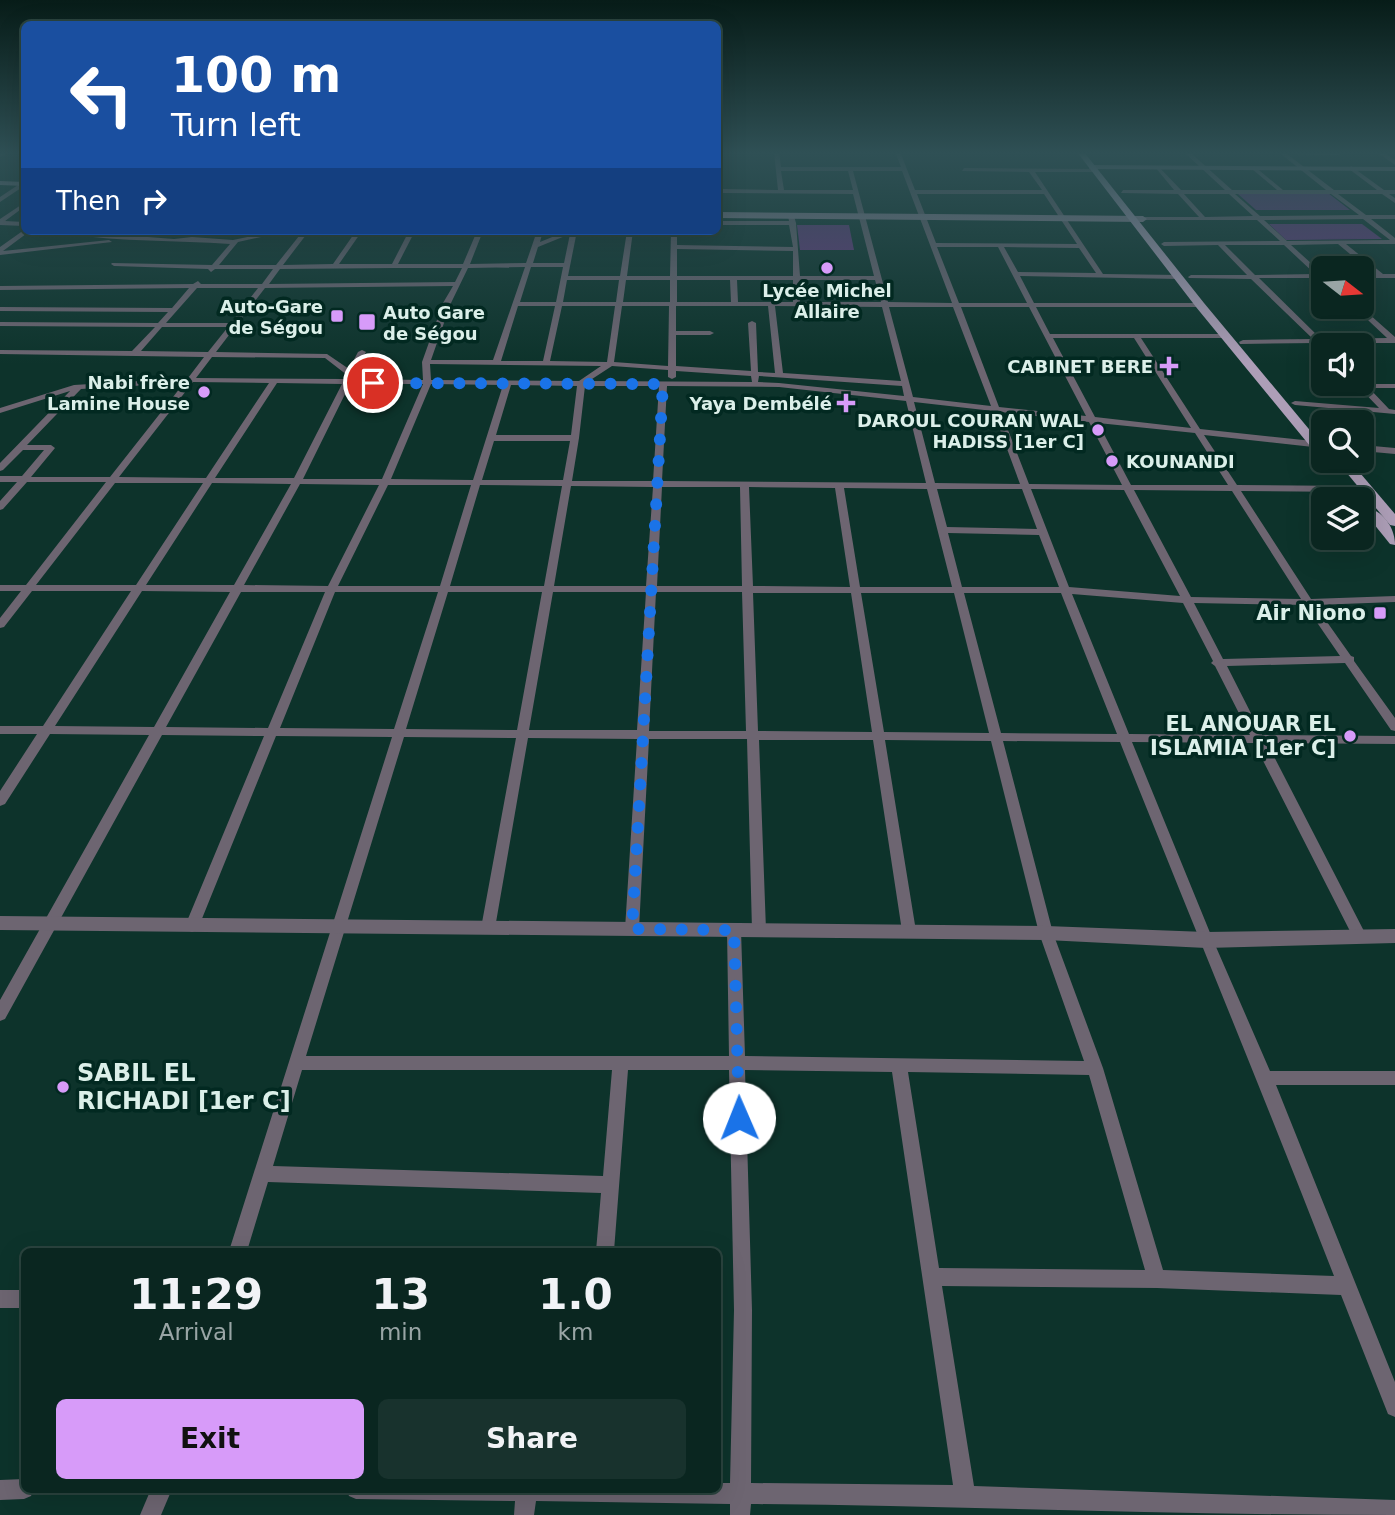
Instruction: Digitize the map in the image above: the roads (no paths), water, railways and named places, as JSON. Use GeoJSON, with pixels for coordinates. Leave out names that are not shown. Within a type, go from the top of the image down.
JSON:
{"type":"FeatureCollection","features":[{"type":"Feature","properties":{"kind":"main road"},"geometry":{"type":"LineString","coordinates":[[1142,223],[1200,305],[1311,432]]}},
{"type":"Feature","properties":{"kind":"main road"},"geometry":{"type":"LineString","coordinates":[[1143,223],[1164,244],[1295,404],[1311,428]]}},
{"type":"Feature","properties":{"kind":"main road"},"geometry":{"type":"LineString","coordinates":[[1339,473],[1351,487]]}},
{"type":"Feature","properties":{"kind":"main road"},"geometry":{"type":"LineString","coordinates":[[1353,473],[1395,522]]}},
{"type":"Feature","properties":{"kind":"main road"},"geometry":{"type":"LineString","coordinates":[[1374,515],[1395,541]]}},
{"type":"Feature","properties":{"kind":"street"},"geometry":{"type":"LineString","coordinates":[[0,223],[21,224]]}},
{"type":"Feature","properties":{"kind":"street"},"geometry":{"type":"LineString","coordinates":[[723,223],[730,248]]}},
{"type":"Feature","properties":{"kind":"street"},"geometry":{"type":"LineString","coordinates":[[792,223],[797,304]]}},
{"type":"Feature","properties":{"kind":"street"},"geometry":{"type":"LineString","coordinates":[[862,223],[1046,933],[1096,1068],[1157,1279]]}},
{"type":"Feature","properties":{"kind":"street"},"geometry":{"type":"LineString","coordinates":[[924,223],[1124,739],[1265,1078],[1395,1407]]}},
{"type":"Feature","properties":{"kind":"street"},"geometry":{"type":"LineString","coordinates":[[1065,223],[1101,276]]}},
{"type":"Feature","properties":{"kind":"street"},"geometry":{"type":"LineString","coordinates":[[1261,223],[1311,267]]}},
{"type":"Feature","properties":{"kind":"street"},"geometry":{"type":"LineString","coordinates":[[1371,223],[1395,242]]}},
{"type":"Feature","properties":{"kind":"street"},"geometry":{"type":"LineString","coordinates":[[0,251],[22,235]]}},
{"type":"Feature","properties":{"kind":"street"},"geometry":{"type":"LineString","coordinates":[[96,235],[234,242],[267,235]]}},
{"type":"Feature","properties":{"kind":"street"},"geometry":{"type":"LineString","coordinates":[[0,251],[134,238],[138,235]]}},
{"type":"Feature","properties":{"kind":"street"},"geometry":{"type":"LineString","coordinates":[[0,625],[303,235]]}},
{"type":"Feature","properties":{"kind":"street"},"geometry":{"type":"LineString","coordinates":[[335,266],[356,235]]}},
{"type":"Feature","properties":{"kind":"street"},"geometry":{"type":"LineString","coordinates":[[394,266],[410,235]]}},
{"type":"Feature","properties":{"kind":"street"},"geometry":{"type":"LineString","coordinates":[[192,926],[331,589],[385,482],[427,384],[426,362],[447,303],[478,235]]}},
{"type":"Feature","properties":{"kind":"street"},"geometry":{"type":"LineString","coordinates":[[496,363],[539,235]]}},
{"type":"Feature","properties":{"kind":"street"},"geometry":{"type":"LineString","coordinates":[[535,246],[563,235]]}},
{"type":"Feature","properties":{"kind":"street"},"geometry":{"type":"LineString","coordinates":[[546,364],[572,235]]}},
{"type":"Feature","properties":{"kind":"street"},"geometry":{"type":"LineString","coordinates":[[581,383],[610,364],[629,235]]}},
{"type":"Feature","properties":{"kind":"street"},"geometry":{"type":"LineString","coordinates":[[632,929],[657,484],[667,384],[672,369],[674,235]]}},
{"type":"Feature","properties":{"kind":"street"},"geometry":{"type":"LineString","coordinates":[[135,353],[234,242]]}},
{"type":"Feature","properties":{"kind":"street"},"geometry":{"type":"LineString","coordinates":[[1339,242],[1381,276]]}},
{"type":"Feature","properties":{"kind":"street"},"geometry":{"type":"LineString","coordinates":[[1164,244],[1395,242]]}},
{"type":"Feature","properties":{"kind":"street"},"geometry":{"type":"LineString","coordinates":[[1219,243],[1311,334]]}},
{"type":"Feature","properties":{"kind":"street"},"geometry":{"type":"LineString","coordinates":[[934,245],[1081,246]]}},
{"type":"Feature","properties":{"kind":"street"},"geometry":{"type":"LineString","coordinates":[[1000,245],[1359,935]]}},
{"type":"Feature","properties":{"kind":"street"},"geometry":{"type":"LineString","coordinates":[[673,247],[796,249]]}},
{"type":"Feature","properties":{"kind":"street"},"geometry":{"type":"LineString","coordinates":[[114,264],[213,267],[567,265]]}},
{"type":"Feature","properties":{"kind":"street"},"geometry":{"type":"LineString","coordinates":[[1015,274],[1179,277]]}},
{"type":"Feature","properties":{"kind":"street"},"geometry":{"type":"LineString","coordinates":[[1374,276],[1395,276]]}},
{"type":"Feature","properties":{"kind":"street"},"geometry":{"type":"LineString","coordinates":[[1191,277],[1311,277]]}},
{"type":"Feature","properties":{"kind":"street"},"geometry":{"type":"LineString","coordinates":[[564,278],[877,278]]}},
{"type":"Feature","properties":{"kind":"street"},"geometry":{"type":"LineString","coordinates":[[733,278],[734,304]]}},
{"type":"Feature","properties":{"kind":"street"},"geometry":{"type":"LineString","coordinates":[[1,287],[458,284]]}},
{"type":"Feature","properties":{"kind":"street"},"geometry":{"type":"LineString","coordinates":[[515,304],[1200,305]]}},
{"type":"Feature","properties":{"kind":"street"},"geometry":{"type":"LineString","coordinates":[[771,304],[779,375]]}},
{"type":"Feature","properties":{"kind":"street"},"geometry":{"type":"LineString","coordinates":[[0,309],[175,310]]}},
{"type":"Feature","properties":{"kind":"street"},"geometry":{"type":"LineString","coordinates":[[1371,319],[1395,340]]}},
{"type":"Feature","properties":{"kind":"street"},"geometry":{"type":"LineString","coordinates":[[752,323],[755,385]]}},
{"type":"Feature","properties":{"kind":"street"},"geometry":{"type":"LineString","coordinates":[[0,324],[233,325]]}},
{"type":"Feature","properties":{"kind":"street"},"geometry":{"type":"LineString","coordinates":[[672,333],[710,333]]}},
{"type":"Feature","properties":{"kind":"street"},"geometry":{"type":"LineString","coordinates":[[1047,336],[1226,336]]}},
{"type":"Feature","properties":{"kind":"street"},"geometry":{"type":"LineString","coordinates":[[1136,336],[1308,602],[1395,727]]}},
{"type":"Feature","properties":{"kind":"street"},"geometry":{"type":"LineString","coordinates":[[1374,341],[1395,340]]}},
{"type":"Feature","properties":{"kind":"street"},"geometry":{"type":"LineString","coordinates":[[1243,342],[1311,343]]}},
{"type":"Feature","properties":{"kind":"street"},"geometry":{"type":"LineString","coordinates":[[0,352],[327,356],[349,378]]}},
{"type":"Feature","properties":{"kind":"street"},"geometry":{"type":"LineString","coordinates":[[0,1014],[298,481],[362,352]]}},
{"type":"Feature","properties":{"kind":"street"},"geometry":{"type":"LineString","coordinates":[[426,362],[610,364],[904,384]]}},
{"type":"Feature","properties":{"kind":"street"},"geometry":{"type":"LineString","coordinates":[[0,411],[78,387],[191,380],[349,378],[427,384],[508,382],[755,385],[907,397],[1311,441]]}},
{"type":"Feature","properties":{"kind":"street"},"geometry":{"type":"LineString","coordinates":[[0,801],[274,381]]}},
{"type":"Feature","properties":{"kind":"street"},"geometry":{"type":"LineString","coordinates":[[239,1248],[441,590],[508,382]]}},
{"type":"Feature","properties":{"kind":"street"},"geometry":{"type":"LineString","coordinates":[[488,928],[568,483],[581,383]]}},
{"type":"Feature","properties":{"kind":"street"},"geometry":{"type":"LineString","coordinates":[[1374,385],[1395,386]]}},
{"type":"Feature","properties":{"kind":"street"},"geometry":{"type":"LineString","coordinates":[[0,468],[78,387]]}},
{"type":"Feature","properties":{"kind":"street"},"geometry":{"type":"LineString","coordinates":[[1373,396],[1390,411]]}},
{"type":"Feature","properties":{"kind":"street"},"geometry":{"type":"LineString","coordinates":[[1295,404],[1390,411]]}},
{"type":"Feature","properties":{"kind":"street"},"geometry":{"type":"LineString","coordinates":[[491,438],[575,438]]}},
{"type":"Feature","properties":{"kind":"street"},"geometry":{"type":"LineString","coordinates":[[0,507],[51,448],[20,447]]}},
{"type":"Feature","properties":{"kind":"street"},"geometry":{"type":"LineString","coordinates":[[1374,448],[1395,451]]}},
{"type":"Feature","properties":{"kind":"street"},"geometry":{"type":"LineString","coordinates":[[0,479],[1125,486],[1311,494]]}},
{"type":"Feature","properties":{"kind":"street"},"geometry":{"type":"LineString","coordinates":[[744,484],[758,930]]}},
{"type":"Feature","properties":{"kind":"street"},"geometry":{"type":"LineString","coordinates":[[839,485],[908,931]]}},
{"type":"Feature","properties":{"kind":"street"},"geometry":{"type":"LineString","coordinates":[[942,530],[1043,533]]}},
{"type":"Feature","properties":{"kind":"street"},"geometry":{"type":"LineString","coordinates":[[0,589],[1065,590],[1187,600],[1308,602],[1395,599]]}},
{"type":"Feature","properties":{"kind":"street"},"geometry":{"type":"LineString","coordinates":[[1217,663],[1350,659]]}},
{"type":"Feature","properties":{"kind":"street"},"geometry":{"type":"LineString","coordinates":[[0,730],[1395,740]]}},
{"type":"Feature","properties":{"kind":"street"},"geometry":{"type":"LineString","coordinates":[[0,923],[908,931],[1046,933],[1206,940],[1395,936]]}},
{"type":"Feature","properties":{"kind":"street"},"geometry":{"type":"LineString","coordinates":[[734,930],[743,1310],[740,1505]]}},
{"type":"Feature","properties":{"kind":"street"},"geometry":{"type":"LineString","coordinates":[[297,1063],[738,1063],[1096,1068]]}},
{"type":"Feature","properties":{"kind":"street"},"geometry":{"type":"LineString","coordinates":[[606,1248],[621,1063]]}},
{"type":"Feature","properties":{"kind":"street"},"geometry":{"type":"LineString","coordinates":[[899,1065],[965,1496]]}},
{"type":"Feature","properties":{"kind":"street"},"geometry":{"type":"LineString","coordinates":[[1265,1078],[1395,1078]]}},
{"type":"Feature","properties":{"kind":"street"},"geometry":{"type":"LineString","coordinates":[[262,1174],[611,1185]]}},
{"type":"Feature","properties":{"kind":"street"},"geometry":{"type":"LineString","coordinates":[[932,1277],[1157,1279],[1348,1286]]}},
{"type":"Feature","properties":{"kind":"street"},"geometry":{"type":"LineString","coordinates":[[0,1298],[21,1300]]}},
{"type":"Feature","properties":{"kind":"street"},"geometry":{"type":"LineString","coordinates":[[0,1490],[21,1489]]}},
{"type":"Feature","properties":{"kind":"street"},"geometry":{"type":"LineString","coordinates":[[150,1515],[160,1493]]}},
{"type":"Feature","properties":{"kind":"street"},"geometry":{"type":"LineString","coordinates":[[524,1515],[527,1493]]}},
{"type":"Feature","properties":{"kind":"street"},"geometry":{"type":"LineString","coordinates":[[608,1493],[740,1505],[965,1496],[1395,1510]]}},
{"type":"Feature","properties":{"kind":"place","name":"Lycée Michel Allaire"},"geometry":{"type":"Point","coordinates":[827,268]}},
{"type":"Feature","properties":{"kind":"place","name":"Auto-Gare de Ségou"},"geometry":{"type":"Point","coordinates":[337,316]}},
{"type":"Feature","properties":{"kind":"place","name":"Auto Gare de Ségou"},"geometry":{"type":"Point","coordinates":[367,322]}},
{"type":"Feature","properties":{"kind":"place","name":"CABINET BERE"},"geometry":{"type":"Point","coordinates":[1169,366]}},
{"type":"Feature","properties":{"kind":"place","name":"Nabi frère Lamine House"},"geometry":{"type":"Point","coordinates":[204,392]}},
{"type":"Feature","properties":{"kind":"place","name":"Yaya Dembélé"},"geometry":{"type":"Point","coordinates":[846,403]}},
{"type":"Feature","properties":{"kind":"place","name":"DAROUL COURAN WAL HADISS [1er C]"},"geometry":{"type":"Point","coordinates":[1098,430]}},
{"type":"Feature","properties":{"kind":"place","name":"KOUNANDI"},"geometry":{"type":"Point","coordinates":[1112,461]}},
{"type":"Feature","properties":{"kind":"place","name":"Air Niono"},"geometry":{"type":"Point","coordinates":[1380,613]}},
{"type":"Feature","properties":{"kind":"place","name":"EL ANOUAR EL ISLAMIA [1er C]"},"geometry":{"type":"Point","coordinates":[1350,736]}},
{"type":"Feature","properties":{"kind":"place","name":"SABIL EL RICHADI [1er C]"},"geometry":{"type":"Point","coordinates":[63,1087]}}]}
